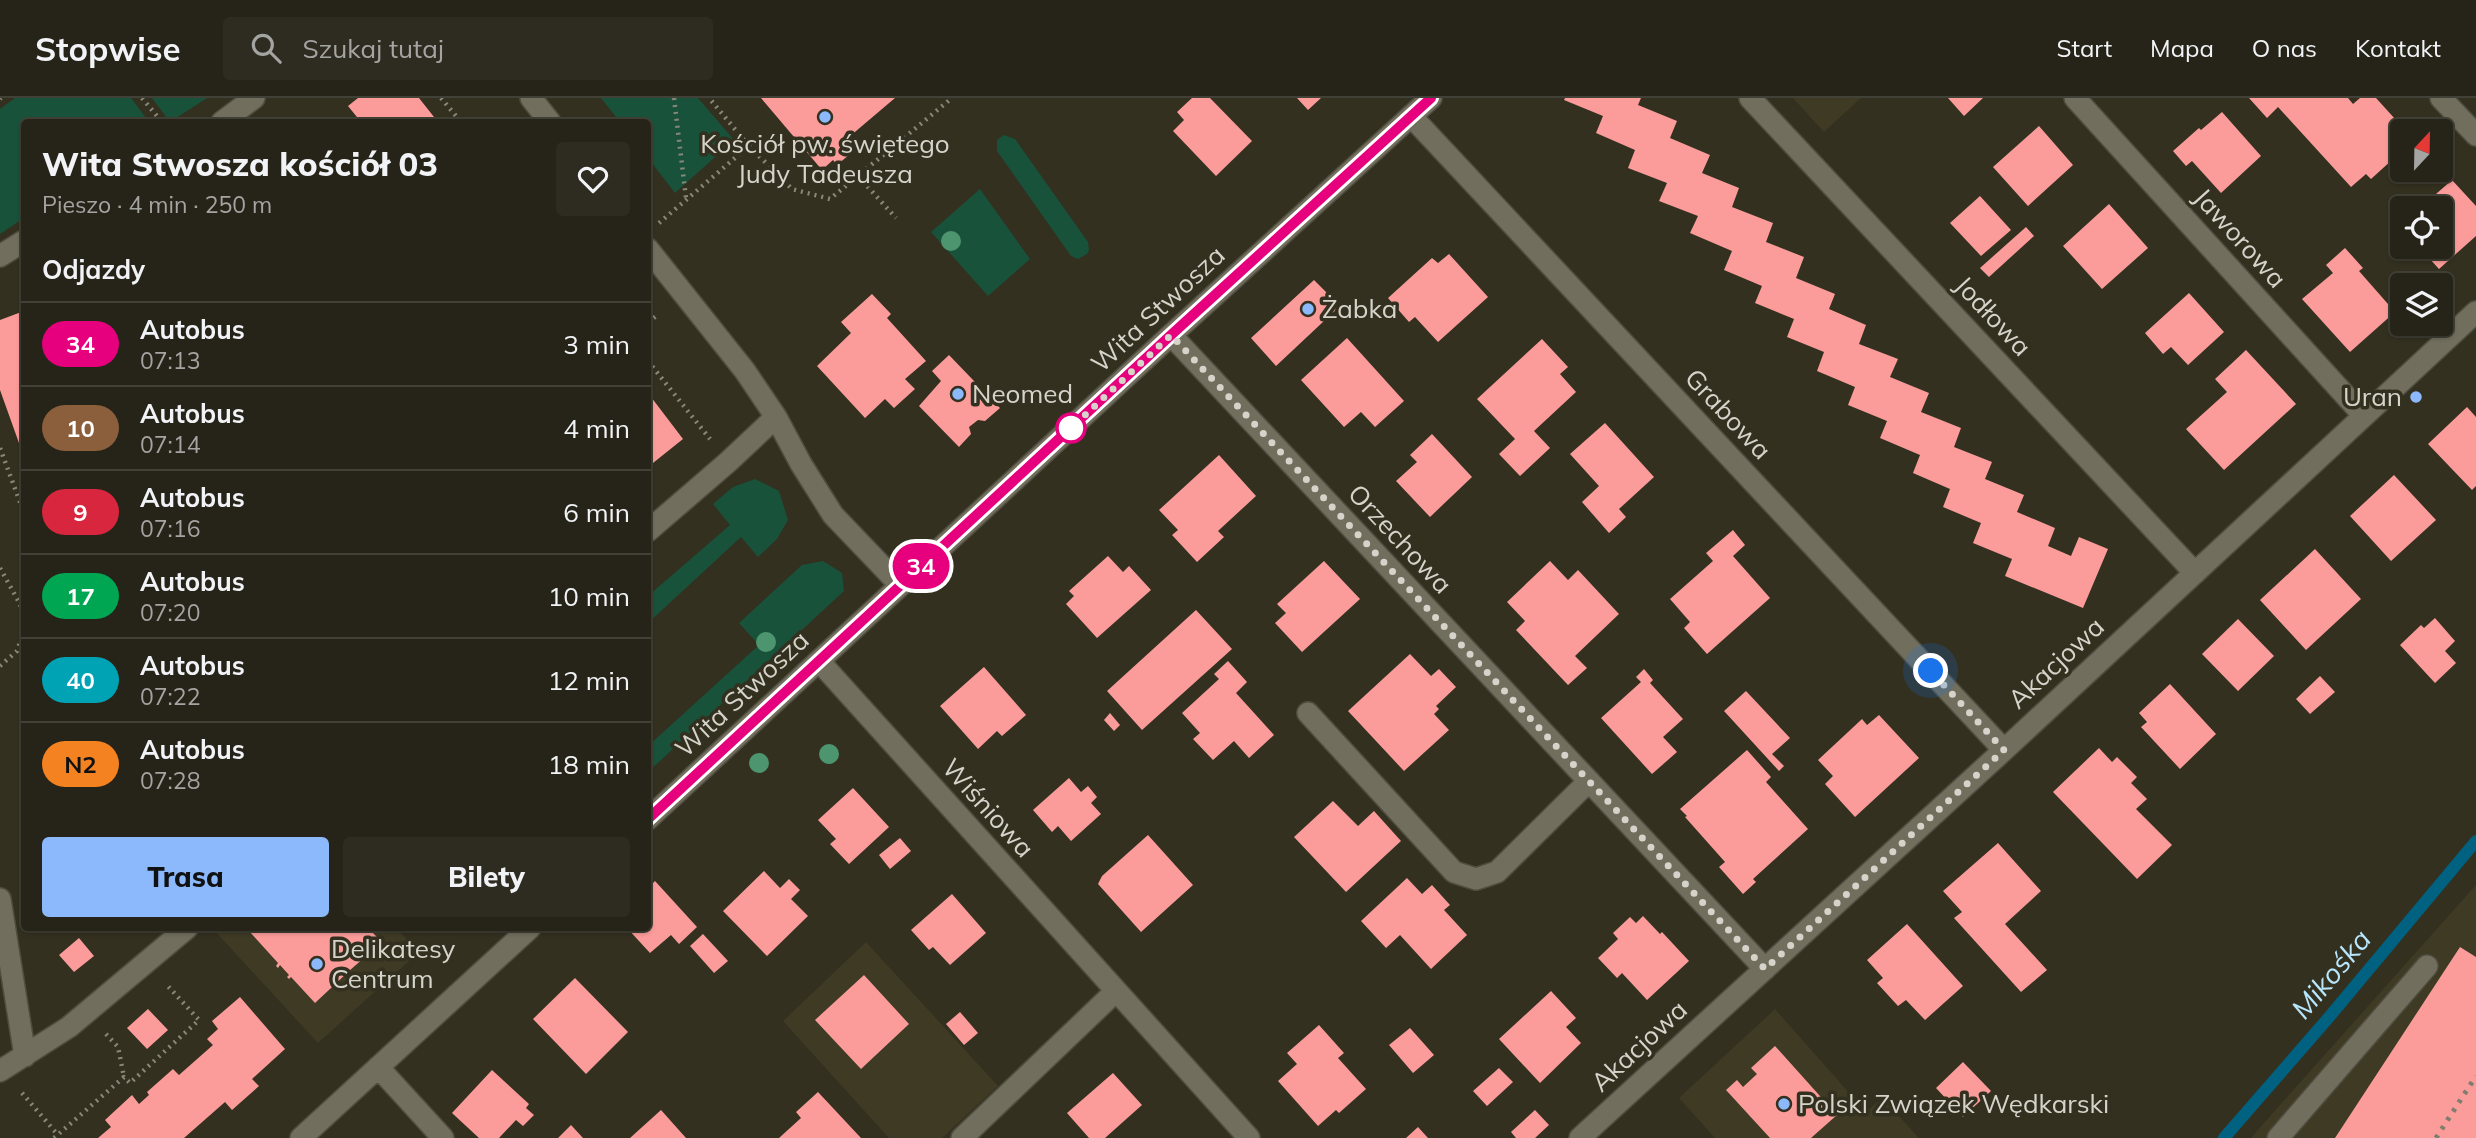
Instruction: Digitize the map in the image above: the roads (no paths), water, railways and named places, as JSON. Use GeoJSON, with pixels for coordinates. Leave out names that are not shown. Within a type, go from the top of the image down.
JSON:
{"type":"FeatureCollection","features":[{"type":"Feature","properties":{"kind":"street"},"geometry":{"type":"LineString","coordinates":[[226,119],[254,98]]}},
{"type":"Feature","properties":{"kind":"street"},"geometry":{"type":"LineString","coordinates":[[531,98],[548,119]]}},
{"type":"Feature","properties":{"kind":"street","name":"Wita Stwosza"},"geometry":{"type":"LineString","coordinates":[[651,816],[1431,98]]}},
{"type":"Feature","properties":{"kind":"street","name":"Jodłowa"},"geometry":{"type":"LineString","coordinates":[[1750,98],[2195,573]]}},
{"type":"Feature","properties":{"kind":"street","name":"Jaworowa"},"geometry":{"type":"LineString","coordinates":[[2075,98],[2364,416]]}},
{"type":"Feature","properties":{"kind":"street"},"geometry":{"type":"LineString","coordinates":[[2441,98],[2476,135]]}},
{"type":"Feature","properties":{"kind":"street","name":"Grabowa"},"geometry":{"type":"LineString","coordinates":[[1411,116],[2004,750]]}},
{"type":"Feature","properties":{"kind":"street"},"geometry":{"type":"LineString","coordinates":[[0,256],[21,243]]}},
{"type":"Feature","properties":{"kind":"street"},"geometry":{"type":"LineString","coordinates":[[651,254],[745,371],[776,417],[833,515],[901,585]]}},
{"type":"Feature","properties":{"kind":"street","name":"Akacjowa"},"geometry":{"type":"LineString","coordinates":[[1580,1138],[2476,313]]}},
{"type":"Feature","properties":{"kind":"street","name":"Orzechowa"},"geometry":{"type":"LineString","coordinates":[[1171,335],[1765,969]]}},
{"type":"Feature","properties":{"kind":"street"},"geometry":{"type":"LineString","coordinates":[[651,528],[729,462],[776,417]]}},
{"type":"Feature","properties":{"kind":"street","name":"Wiśniowa"},"geometry":{"type":"LineString","coordinates":[[819,661],[1249,1138]]}},
{"type":"Feature","properties":{"kind":"street"},"geometry":{"type":"LineString","coordinates":[[1308,713],[1454,872],[1476,878],[1497,872],[1589,781]]}},
{"type":"Feature","properties":{"kind":"street"},"geometry":{"type":"LineString","coordinates":[[0,899],[25,1056]]}},
{"type":"Feature","properties":{"kind":"street"},"geometry":{"type":"LineString","coordinates":[[1,1071],[69,1027],[183,931]]}},
{"type":"Feature","properties":{"kind":"street"},"geometry":{"type":"LineString","coordinates":[[301,1138],[527,931]]}},
{"type":"Feature","properties":{"kind":"street"},"geometry":{"type":"LineString","coordinates":[[2278,1138],[2427,967]]}},
{"type":"Feature","properties":{"kind":"street"},"geometry":{"type":"LineString","coordinates":[[962,1138],[1116,991]]}},
{"type":"Feature","properties":{"kind":"street"},"geometry":{"type":"LineString","coordinates":[[377,1068],[443,1138]]}},
{"type":"Feature","properties":{"kind":"waterway","name":"Mikośka"},"geometry":{"type":"LineString","coordinates":[[2224,1138],[2476,841]]}},
{"type":"Feature","properties":{"kind":"railway"},"geometry":{"type":"LineString","coordinates":[[2436,1138],[2476,1076]]}},
{"type":"Feature","properties":{"kind":"place","name":"Kościół pw. świętego Judy Tadeusza"},"geometry":{"type":"Point","coordinates":[825,117]}},
{"type":"Feature","properties":{"kind":"place","name":"Żabka"},"geometry":{"type":"Point","coordinates":[1308,309]}},
{"type":"Feature","properties":{"kind":"place","name":"Neomed"},"geometry":{"type":"Point","coordinates":[958,394]}},
{"type":"Feature","properties":{"kind":"place","name":"Uran"},"geometry":{"type":"Point","coordinates":[2416,397]}},
{"type":"Feature","properties":{"kind":"place","name":"Delikatesy Centrum"},"geometry":{"type":"Point","coordinates":[317,964]}},
{"type":"Feature","properties":{"kind":"place","name":"Polski Związek Wędkarski"},"geometry":{"type":"Point","coordinates":[1784,1104]}}]}
